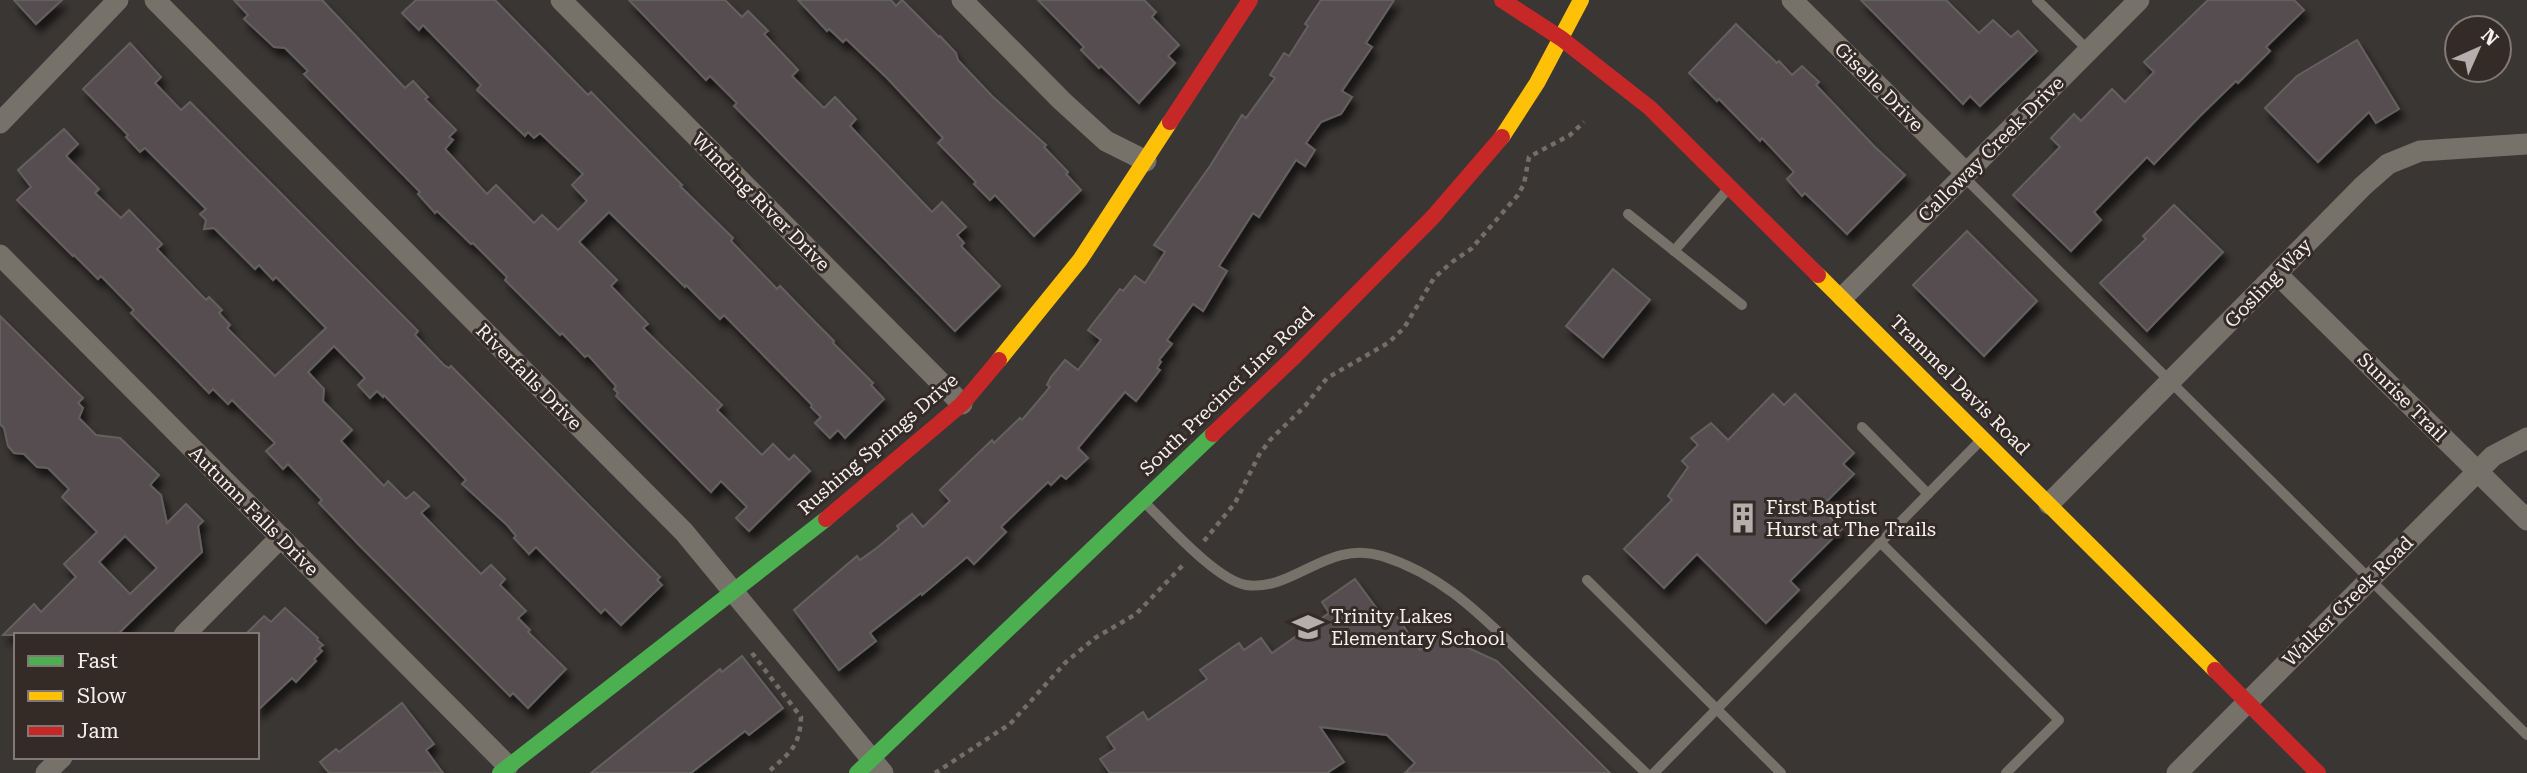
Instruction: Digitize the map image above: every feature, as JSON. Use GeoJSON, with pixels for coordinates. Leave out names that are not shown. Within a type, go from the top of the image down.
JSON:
{"type":"FeatureCollection","features":[{"type":"Feature","properties":{"kind":"street"},"geometry":{"type":"LineString","coordinates":[[0,123],[118,0]]}},
{"type":"Feature","properties":{"kind":"street","name":"Riverfalls Drive"},"geometry":{"type":"LineString","coordinates":[[155,0],[684,532],[734,591],[871,769]]}},
{"type":"Feature","properties":{"kind":"street","name":"Winding River Drive"},"geometry":{"type":"LineString","coordinates":[[561,0],[962,404]]}},
{"type":"Feature","properties":{"kind":"street"},"geometry":{"type":"LineString","coordinates":[[962,0],[1062,101],[1106,141],[1146,161]]}},
{"type":"Feature","properties":{"kind":"street","name":"Rushing Springs Drive"},"geometry":{"type":"LineString","coordinates":[[504,770],[847,502],[962,404],[1080,260],[1250,0]]}},
{"type":"Feature","properties":{"kind":"street","name":"Trammel Davis Road"},"geometry":{"type":"LineString","coordinates":[[1502,0],[1562,39],[1650,108],[1843,297],[2318,773]]}},
{"type":"Feature","properties":{"kind":"street","name":"South Precinct Line Road"},"geometry":{"type":"LineString","coordinates":[[871,769],[1293,358],[1433,217],[1498,143],[1537,83],[1581,0]]}},
{"type":"Feature","properties":{"kind":"street","name":"Giselle Drive"},"geometry":{"type":"LineString","coordinates":[[1792,0],[1965,175]]}},
{"type":"Feature","properties":{"kind":"street","name":"Calloway Creek Drive"},"geometry":{"type":"LineString","coordinates":[[1843,297],[2139,0]]}},
{"type":"Feature","properties":{"kind":"street","name":"Gosling Way"},"geometry":{"type":"LineString","coordinates":[[2049,504],[2363,186],[2388,164],[2420,151],[2527,144]]}},
{"type":"Feature","properties":{"kind":"street","name":"Autumn Falls Drive"},"geometry":{"type":"LineString","coordinates":[[0,255],[281,537],[504,770]]}},
{"type":"Feature","properties":{"kind":"street","name":"Sunrise Trail"},"geometry":{"type":"LineString","coordinates":[[2277,274],[2527,520]]}},
{"type":"Feature","properties":{"kind":"street","name":"Walker Creek Road"},"geometry":{"type":"LineString","coordinates":[[2177,773],[2493,456],[2527,438]]}},
{"type":"Feature","properties":{"kind":"street"},"geometry":{"type":"LineString","coordinates":[[186,633],[281,537]]}},
{"type":"Feature","properties":{"kind":"street"},"geometry":{"type":"LineString","coordinates":[[46,773],[60,759]]}},
{"type":"Feature","properties":{"kind":"lane"},"geometry":{"type":"LineString","coordinates":[[2037,0],[2089,51]]}},
{"type":"Feature","properties":{"kind":"lane"},"geometry":{"type":"LineString","coordinates":[[1965,175],[2527,735]]}},
{"type":"Feature","properties":{"kind":"lane"},"geometry":{"type":"LineString","coordinates":[[1674,251],[1730,187]]}},
{"type":"Feature","properties":{"kind":"lane"},"geometry":{"type":"LineString","coordinates":[[1628,214],[1742,305]]}},
{"type":"Feature","properties":{"kind":"lane"},"geometry":{"type":"LineString","coordinates":[[1861,427],[1928,494]]}},
{"type":"Feature","properties":{"kind":"lane"},"geometry":{"type":"LineString","coordinates":[[1654,773],[1983,438]]}},
{"type":"Feature","properties":{"kind":"lane"},"geometry":{"type":"LineString","coordinates":[[1143,502],[1215,569],[1245,585],[1275,583],[1319,562],[1348,552],[1380,555],[1423,571],[1462,598],[1646,773]]}},
{"type":"Feature","properties":{"kind":"lane"},"geometry":{"type":"LineString","coordinates":[[1881,542],[2059,720],[2006,773]]}},
{"type":"Feature","properties":{"kind":"lane"},"geometry":{"type":"LineString","coordinates":[[1587,580],[1781,773]]}},
{"type":"Feature","properties":{"kind":"path"},"geometry":{"type":"LineString","coordinates":[[934,773],[1010,724],[1066,662],[1095,638],[1136,614],[1235,503],[1259,455],[1270,440],[1305,406],[1327,378],[1380,349],[1404,328],[1434,278],[1471,248],[1518,195],[1524,184],[1530,156],[1570,135],[1584,122]]}},
{"type":"Feature","properties":{"kind":"path"},"geometry":{"type":"LineString","coordinates":[[748,647],[802,717],[801,734],[791,751],[766,773]]}},
{"type":"Feature","properties":{"kind":"building"},"geometry":{"type":"Polygon","coordinates":[[[14,0],[62,0],[36,24],[14,0]]]}},
{"type":"Feature","properties":{"kind":"building"},"geometry":{"type":"Polygon","coordinates":[[[234,0],[322,0],[405,88],[413,81],[428,97],[425,99],[456,130],[449,137],[453,140],[445,149],[487,194],[496,185],[534,223],[542,215],[558,230],[587,201],[572,185],[583,174],[540,133],[534,138],[528,132],[525,136],[477,90],[481,85],[423,25],[419,30],[402,13],[416,0],[495,0],[588,95],[591,92],[682,185],[680,186],[733,238],[731,241],[777,289],[780,286],[834,341],[873,383],[871,385],[884,399],[845,438],[838,430],[830,438],[815,423],[821,417],[812,405],[724,315],[720,319],[609,212],[579,242],[617,280],[611,286],[648,324],[643,328],[722,405],[717,410],[762,455],[773,444],[789,460],[794,455],[810,471],[749,531],[736,518],[747,507],[721,481],[711,492],[616,396],[616,386],[588,355],[585,357],[562,333],[560,335],[505,280],[507,277],[473,243],[437,211],[435,213],[418,194],[420,192],[304,74],[308,71],[285,48],[274,47],[244,19],[248,15],[234,0]]]}},
{"type":"Feature","properties":{"kind":"building"},"geometry":{"type":"Polygon","coordinates":[[[629,0],[725,0],[742,17],[748,11],[768,31],[764,34],[798,70],[792,76],[824,108],[835,97],[856,119],[850,126],[932,212],[942,202],[966,227],[957,235],[964,243],[961,246],[1000,286],[955,331],[734,106],[737,103],[710,76],[706,80],[629,0]]]}},
{"type":"Feature","properties":{"kind":"building"},"geometry":{"type":"Polygon","coordinates":[[[798,0],[891,0],[896,6],[902,0],[956,53],[958,60],[992,96],[1046,145],[1044,147],[1081,190],[1034,236],[995,195],[990,200],[974,184],[976,182],[938,143],[943,138],[887,78],[846,39],[843,42],[829,29],[827,31],[798,0]]]}},
{"type":"Feature","properties":{"kind":"building"},"geometry":{"type":"Polygon","coordinates":[[[1038,0],[1144,0],[1156,12],[1152,17],[1179,45],[1168,56],[1175,63],[1139,103],[1081,50],[1084,47],[1038,0]]]}},
{"type":"Feature","properties":{"kind":"building"},"geometry":{"type":"Polygon","coordinates":[[[1321,0],[1394,0],[1366,43],[1372,47],[1342,91],[1352,97],[1341,114],[1321,122],[1306,143],[1315,150],[1305,166],[1296,160],[1259,217],[1253,213],[1219,266],[1227,271],[1203,311],[1193,304],[1167,340],[1172,344],[1159,360],[1161,362],[1157,368],[1160,370],[1136,401],[1125,392],[1078,448],[1088,458],[1066,479],[1061,475],[1051,485],[1048,482],[1001,527],[1006,532],[974,564],[967,557],[922,595],[921,593],[870,633],[876,641],[839,670],[794,610],[857,556],[860,560],[878,547],[912,514],[923,527],[950,501],[940,490],[992,440],[994,443],[1020,418],[1022,420],[1050,387],[1047,385],[1051,377],[1065,360],[1078,370],[1101,340],[1088,330],[1120,289],[1123,291],[1135,276],[1145,283],[1165,252],[1154,245],[1242,115],[1246,118],[1275,78],[1270,75],[1284,53],[1289,56],[1321,0]]]}},
{"type":"Feature","properties":{"kind":"building"},"geometry":{"type":"Polygon","coordinates":[[[1861,0],[1946,0],[1979,33],[1993,20],[2011,37],[2018,31],[2037,51],[1980,106],[1970,96],[1963,104],[1861,0]]]}},
{"type":"Feature","properties":{"kind":"building"},"geometry":{"type":"Polygon","coordinates":[[[2208,0],[2294,0],[2304,10],[2266,47],[2270,51],[2199,117],[2154,164],[2147,157],[2094,212],[2101,220],[2071,251],[2013,195],[2060,147],[2051,138],[2074,114],[2081,121],[2112,89],[2125,102],[2154,72],[2144,62],[2208,0]]]}},
{"type":"Feature","properties":{"kind":"building"},"geometry":{"type":"Polygon","coordinates":[[[1736,24],[1792,75],[1802,66],[1819,82],[1816,85],[1905,175],[1847,234],[1805,193],[1802,196],[1787,179],[1794,172],[1762,138],[1760,141],[1689,73],[1736,24]]]}},
{"type":"Feature","properties":{"kind":"building"},"geometry":{"type":"Polygon","coordinates":[[[2357,40],[2399,109],[2376,123],[2369,112],[2318,162],[2265,108],[2297,76],[2357,40]]]}},
{"type":"Feature","properties":{"kind":"building"},"geometry":{"type":"Polygon","coordinates":[[[130,43],[161,77],[155,83],[181,110],[190,102],[418,331],[415,335],[444,365],[449,368],[451,366],[660,577],[657,580],[662,585],[621,625],[605,609],[601,613],[536,547],[529,554],[514,538],[516,536],[507,525],[462,484],[466,480],[384,395],[383,397],[377,391],[370,398],[358,385],[365,378],[334,346],[308,372],[324,389],[323,401],[352,430],[341,441],[384,486],[388,481],[406,499],[414,492],[429,506],[421,513],[481,574],[491,565],[505,579],[500,585],[526,611],[518,618],[530,630],[528,632],[566,669],[528,708],[513,693],[510,696],[358,544],[319,503],[322,500],[288,464],[283,469],[266,451],[275,443],[232,400],[228,404],[213,389],[209,393],[131,313],[134,310],[101,276],[98,279],[17,200],[31,187],[18,170],[64,129],[78,144],[66,156],[99,189],[95,193],[121,218],[129,210],[162,244],[157,249],[206,300],[209,297],[222,310],[219,313],[230,325],[227,328],[275,376],[326,328],[276,277],[273,280],[259,265],[255,269],[214,228],[204,229],[206,220],[200,214],[206,209],[145,148],[140,152],[126,137],[128,135],[83,89],[130,43]]]}},
{"type":"Feature","properties":{"kind":"building"},"geometry":{"type":"Polygon","coordinates":[[[2174,205],[2223,252],[2147,331],[2100,283],[2146,239],[2143,236],[2174,205]]]}},
{"type":"Feature","properties":{"kind":"building"},"geometry":{"type":"Polygon","coordinates":[[[1967,231],[2037,301],[1984,356],[1913,285],[1967,231]]]}},
{"type":"Feature","properties":{"kind":"building"},"geometry":{"type":"Polygon","coordinates":[[[1613,269],[1650,300],[1603,357],[1566,326],[1613,269]]]}},
{"type":"Feature","properties":{"kind":"building"},"geometry":{"type":"Polygon","coordinates":[[[0,316],[83,398],[78,403],[83,408],[79,418],[96,435],[120,438],[159,475],[150,485],[161,495],[167,523],[186,504],[203,521],[198,526],[202,552],[119,633],[3,635],[34,604],[41,612],[76,577],[64,564],[97,532],[62,497],[69,489],[48,468],[37,467],[24,454],[14,453],[8,446],[4,428],[0,424],[0,316]],[[125,536],[99,562],[130,594],[157,568],[125,536]]]}},
{"type":"Feature","properties":{"kind":"building","name":"First Baptist Hurst at The Trails"},"geometry":{"type":"Polygon","coordinates":[[[1773,394],[1784,405],[1795,394],[1854,453],[1843,464],[1854,474],[1820,508],[1842,529],[1790,581],[1799,590],[1766,623],[1697,554],[1664,588],[1624,549],[1672,500],[1668,496],[1688,467],[1682,461],[1698,445],[1691,438],[1711,423],[1728,440],[1773,394]]]}},
{"type":"Feature","properties":{"kind":"building"},"geometry":{"type":"Polygon","coordinates":[[[1355,579],[1386,621],[1395,614],[1420,650],[1440,635],[1497,661],[1610,773],[1405,773],[1415,763],[1387,735],[1320,727],[1344,762],[1327,773],[1110,773],[1100,759],[1115,749],[1107,737],[1143,712],[1148,720],[1207,679],[1200,670],[1239,643],[1244,650],[1261,638],[1272,653],[1329,613],[1322,602],[1355,579]]]}},
{"type":"Feature","properties":{"kind":"building"},"geometry":{"type":"Polygon","coordinates":[[[285,608],[323,645],[319,648],[322,651],[314,659],[316,661],[296,682],[292,678],[259,709],[259,633],[247,633],[264,616],[271,622],[285,608]]]}},
{"type":"Feature","properties":{"kind":"building"},"geometry":{"type":"Polygon","coordinates":[[[742,656],[783,708],[749,735],[745,731],[691,773],[591,773],[720,669],[722,672],[742,656]]]}},
{"type":"Feature","properties":{"kind":"building"},"geometry":{"type":"Polygon","coordinates":[[[402,703],[434,744],[426,750],[443,773],[329,773],[320,762],[336,749],[339,752],[402,703]]]}},
{"type":"Feature","properties":{"kind":"traffic: fast"},"geometry":{"type":"LineString","coordinates":[[857,773],[1213,434]]}},
{"type":"Feature","properties":{"kind":"traffic: fast"},"geometry":{"type":"LineString","coordinates":[[500,773],[826,519]]}},
{"type":"Feature","properties":{"kind":"traffic: slow"},"geometry":{"type":"LineString","coordinates":[[1502,137],[1537,83],[1581,0]]}},
{"type":"Feature","properties":{"kind":"traffic: slow"},"geometry":{"type":"LineString","coordinates":[[999,360],[1080,260],[1170,122]]}},
{"type":"Feature","properties":{"kind":"traffic: slow"},"geometry":{"type":"LineString","coordinates":[[1818,275],[2215,670]]}},
{"type":"Feature","properties":{"kind":"traffic: jam"},"geometry":{"type":"LineString","coordinates":[[1170,122],[1250,0]]}},
{"type":"Feature","properties":{"kind":"traffic: jam"},"geometry":{"type":"LineString","coordinates":[[1502,0],[1562,39],[1650,108],[1818,275]]}},
{"type":"Feature","properties":{"kind":"traffic: jam"},"geometry":{"type":"LineString","coordinates":[[1213,434],[1433,217],[1502,137]]}},
{"type":"Feature","properties":{"kind":"traffic: jam"},"geometry":{"type":"LineString","coordinates":[[826,519],[962,404],[999,360]]}},
{"type":"Feature","properties":{"kind":"traffic: jam"},"geometry":{"type":"LineString","coordinates":[[2215,670],[2318,773]]}},
{"type":"Feature","properties":{"kind":"place","name":"First Baptist Hurst at The Trails"},"geometry":{"type":"Point","coordinates":[1743,518]}},
{"type":"Feature","properties":{"kind":"place","name":"Trinity Lakes Elementary School"},"geometry":{"type":"Point","coordinates":[1308,627]}}]}
